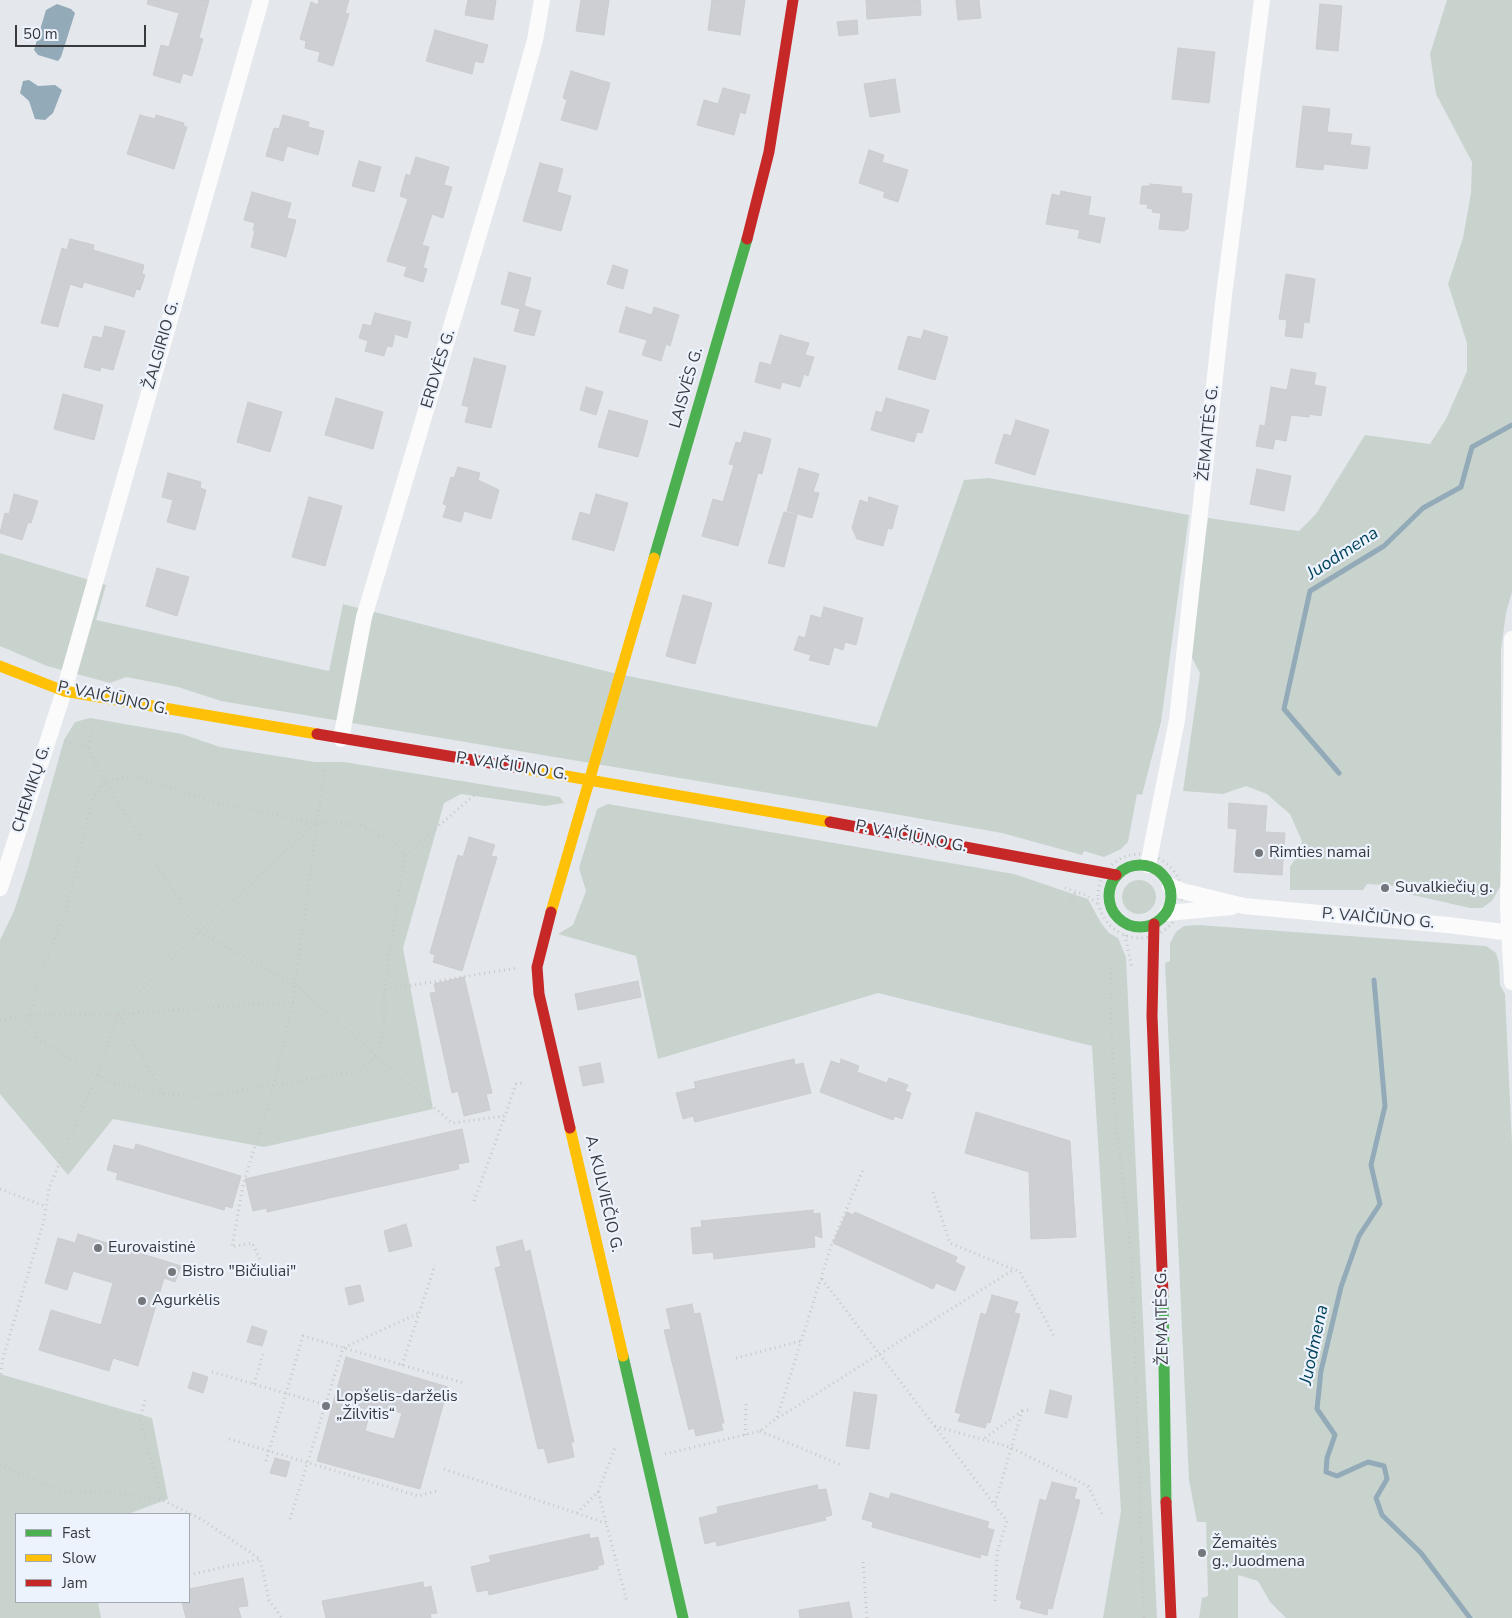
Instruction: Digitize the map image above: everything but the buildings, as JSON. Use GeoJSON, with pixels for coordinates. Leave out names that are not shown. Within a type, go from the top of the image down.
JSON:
{"type":"FeatureCollection","features":[{"type":"Feature","properties":{"kind":"main road","name":"LAISVĖS G."},"geometry":{"type":"LineString","coordinates":[[589,779],[755,210],[769,152],[793,0]]}},
{"type":"Feature","properties":{"kind":"main road","name":"P. VAIČIŪNO G."},"geometry":{"type":"LineString","coordinates":[[0,666],[64,691],[341,740],[589,779],[939,841],[1110,875]]}},
{"type":"Feature","properties":{"kind":"main road","name":"A. KULVIEČIO G."},"geometry":{"type":"LineString","coordinates":[[589,779],[541,945],[537,968],[539,994],[683,1618]]}},
{"type":"Feature","properties":{"kind":"main road","name":"P. VAIČIŪNO G."},"geometry":{"type":"LineString","coordinates":[[1028,860],[1070,879]]}},
{"type":"Feature","properties":{"kind":"main road"},"geometry":{"type":"LineString","coordinates":[[1163,921],[1134,933],[1121,922],[1112,912],[1108,899],[1110,875],[1149,860],[1176,888]]}},
{"type":"Feature","properties":{"kind":"main road","name":"ŽEMAITĖS G."},"geometry":{"type":"LineString","coordinates":[[1171,1618],[1167,1547],[1162,1259],[1152,1016],[1163,921],[1171,895],[1176,888]]}},
{"type":"Feature","properties":{"kind":"main road"},"geometry":{"type":"LineString","coordinates":[[1098,893],[1108,899]]}},
{"type":"Feature","properties":{"kind":"main road","name":"ŽEMAITĖS G."},"geometry":{"type":"LineString","coordinates":[[1141,970],[1152,1016]]}},
{"type":"Feature","properties":{"kind":"street","name":"ŽALGIRIO G."},"geometry":{"type":"LineString","coordinates":[[64,691],[261,0]]}},
{"type":"Feature","properties":{"kind":"street","name":"ERDVĖS G."},"geometry":{"type":"LineString","coordinates":[[341,740],[364,617],[508,137],[535,40],[542,0]]}},
{"type":"Feature","properties":{"kind":"street","name":"ŽEMAITĖS G."},"geometry":{"type":"LineString","coordinates":[[1149,860],[1177,720],[1224,295],[1262,0]]}},
{"type":"Feature","properties":{"kind":"street"},"geometry":{"type":"LineString","coordinates":[[1512,639],[1508,907],[1511,933],[1512,982]]}},
{"type":"Feature","properties":{"kind":"street","name":"CHEMIKŲ G."},"geometry":{"type":"LineString","coordinates":[[0,888],[64,691]]}},
{"type":"Feature","properties":{"kind":"street","name":"P. VAIČIŪNO G."},"geometry":{"type":"LineString","coordinates":[[1176,888],[1244,906],[1448,925],[1511,933]]}},
{"type":"Feature","properties":{"kind":"street","name":"P. VAIČIŪNO G."},"geometry":{"type":"LineString","coordinates":[[1163,921],[1244,906]]}},
{"type":"Feature","properties":{"kind":"path"},"geometry":{"type":"LineString","coordinates":[[93,728],[88,746],[105,781],[198,932],[295,984],[452,1123],[505,1116]]}},
{"type":"Feature","properties":{"kind":"path"},"geometry":{"type":"LineString","coordinates":[[60,740],[88,746]]}},
{"type":"Feature","properties":{"kind":"path"},"geometry":{"type":"LineString","coordinates":[[260,1259],[252,1243],[232,1247],[243,1185],[274,1084],[293,1002],[325,767]]}},
{"type":"Feature","properties":{"kind":"path"},"geometry":{"type":"LineString","coordinates":[[405,855],[396,844],[359,824],[316,823],[212,801],[130,776],[105,781],[92,800],[67,908],[43,969],[29,1015],[30,1023],[40,1042],[110,1082],[163,1094],[202,1097],[358,1071],[377,1056],[384,1030],[384,990],[405,855],[479,791]]}},
{"type":"Feature","properties":{"kind":"path"},"geometry":{"type":"LineString","coordinates":[[0,1379],[3,1358],[44,1220],[49,1188],[97,1075],[118,1014],[198,932],[316,823]]}},
{"type":"Feature","properties":{"kind":"path"},"geometry":{"type":"LineString","coordinates":[[1142,854],[1149,860],[1172,868],[1176,888],[1163,921],[1134,933],[1112,928],[1104,918],[1099,906],[1098,893],[1110,875],[1109,867],[1124,857],[1142,854]]}},
{"type":"Feature","properties":{"kind":"path"},"geometry":{"type":"LineString","coordinates":[[1111,962],[1115,1115],[1132,1262],[1144,1618]]}},
{"type":"Feature","properties":{"kind":"path"},"geometry":{"type":"LineString","coordinates":[[384,990],[526,967]]}},
{"type":"Feature","properties":{"kind":"path"},"geometry":{"type":"LineString","coordinates":[[0,1020],[29,1015],[118,1014],[293,1002]]}},
{"type":"Feature","properties":{"kind":"path"},"geometry":{"type":"LineString","coordinates":[[118,1014],[163,1094]]}},
{"type":"Feature","properties":{"kind":"path"},"geometry":{"type":"LineString","coordinates":[[474,1201],[516,1084],[524,1083]]}},
{"type":"Feature","properties":{"kind":"path"},"geometry":{"type":"LineString","coordinates":[[777,1418],[832,1243],[863,1170]]}},
{"type":"Feature","properties":{"kind":"path"},"geometry":{"type":"LineString","coordinates":[[0,1188],[45,1206]]}},
{"type":"Feature","properties":{"kind":"path"},"geometry":{"type":"LineString","coordinates":[[933,1192],[950,1243],[1020,1272],[1054,1336]]}},
{"type":"Feature","properties":{"kind":"path"},"geometry":{"type":"LineString","coordinates":[[402,1365],[435,1265]]}},
{"type":"Feature","properties":{"kind":"path"},"geometry":{"type":"LineString","coordinates":[[646,1458],[760,1431],[777,1418],[1013,1270]]}},
{"type":"Feature","properties":{"kind":"path"},"geometry":{"type":"LineString","coordinates":[[821,1278],[1007,1521],[997,1553],[995,1602]]}},
{"type":"Feature","properties":{"kind":"path"},"geometry":{"type":"LineString","coordinates":[[290,1519],[343,1348],[419,1313]]}},
{"type":"Feature","properties":{"kind":"path"},"geometry":{"type":"LineString","coordinates":[[266,1460],[304,1336],[464,1383]]}},
{"type":"Feature","properties":{"kind":"path"},"geometry":{"type":"LineString","coordinates":[[736,1358],[802,1341]]}},
{"type":"Feature","properties":{"kind":"path"},"geometry":{"type":"LineString","coordinates":[[254,1384],[263,1354]]}},
{"type":"Feature","properties":{"kind":"path"},"geometry":{"type":"LineString","coordinates":[[212,1372],[341,1409]]}},
{"type":"Feature","properties":{"kind":"path"},"geometry":{"type":"LineString","coordinates":[[145,1400],[140,1419],[162,1500]]}},
{"type":"Feature","properties":{"kind":"path"},"geometry":{"type":"LineString","coordinates":[[745,1435],[746,1404]]}},
{"type":"Feature","properties":{"kind":"path"},"geometry":{"type":"LineString","coordinates":[[985,1438],[1022,1411],[1032,1409]]}},
{"type":"Feature","properties":{"kind":"path"},"geometry":{"type":"LineString","coordinates":[[995,1505],[1010,1447],[1022,1411]]}},
{"type":"Feature","properties":{"kind":"path"},"geometry":{"type":"LineString","coordinates":[[934,1426],[985,1438],[1010,1447],[1088,1486],[1102,1514]]}},
{"type":"Feature","properties":{"kind":"path"},"geometry":{"type":"LineString","coordinates":[[760,1431],[841,1466]]}},
{"type":"Feature","properties":{"kind":"path"},"geometry":{"type":"LineString","coordinates":[[229,1438],[418,1496],[437,1491]]}},
{"type":"Feature","properties":{"kind":"path"},"geometry":{"type":"LineString","coordinates":[[577,1513],[598,1492],[615,1448]]}},
{"type":"Feature","properties":{"kind":"path"},"geometry":{"type":"LineString","coordinates":[[0,1465],[61,1492],[138,1494],[162,1500],[189,1513]]}},
{"type":"Feature","properties":{"kind":"path"},"geometry":{"type":"LineString","coordinates":[[444,1469],[606,1523]]}},
{"type":"Feature","properties":{"kind":"path"},"geometry":{"type":"LineString","coordinates":[[598,1492],[626,1602]]}},
{"type":"Feature","properties":{"kind":"path"},"geometry":{"type":"LineString","coordinates":[[190,1514],[260,1559],[268,1600],[282,1618]]}},
{"type":"Feature","properties":{"kind":"path"},"geometry":{"type":"LineString","coordinates":[[190,1575],[260,1559]]}},
{"type":"Feature","properties":{"kind":"path"},"geometry":{"type":"LineString","coordinates":[[863,1562],[867,1618]]}},
{"type":"Feature","properties":{"kind":"shaded area"},"geometry":{"type":"Polygon","coordinates":[[[1447,0],[1512,0],[1512,592],[1506,613],[1501,650],[1501,885],[1492,901],[1482,908],[1470,908],[1404,893],[1398,886],[1367,884],[1363,890],[1290,890],[1290,867],[1300,852],[1302,841],[1290,814],[1267,794],[1246,786],[1223,794],[1183,791],[1200,673],[1190,654],[1208,518],[1299,531],[1316,514],[1365,435],[1430,444],[1446,419],[1467,371],[1467,343],[1448,284],[1463,238],[1471,193],[1472,162],[1436,94],[1430,54],[1447,0]]]}},
{"type":"Feature","properties":{"kind":"shaded area"},"geometry":{"type":"Polygon","coordinates":[[[989,478],[1189,515],[1161,722],[1142,795],[1137,794],[1128,842],[1121,849],[1104,857],[1084,851],[1082,855],[1002,833],[221,701],[178,687],[126,677],[110,683],[47,666],[0,646],[0,553],[106,585],[96,620],[329,671],[343,604],[609,672],[877,727],[964,480],[989,478]]]}},
{"type":"Feature","properties":{"kind":"shaded area"},"geometry":{"type":"Polygon","coordinates":[[[90,718],[182,734],[220,747],[315,762],[344,762],[560,797],[564,803],[545,806],[461,794],[444,803],[403,948],[433,1109],[264,1147],[113,1119],[68,1175],[0,1094],[0,940],[14,911],[28,868],[64,740],[75,722],[90,718]]]}},
{"type":"Feature","properties":{"kind":"shaded area"},"geometry":{"type":"Polygon","coordinates":[[[608,804],[1014,874],[1088,899],[1101,923],[1109,933],[1118,938],[1126,957],[1157,1618],[1103,1618],[1121,1511],[1092,1046],[878,993],[658,1059],[636,956],[558,934],[573,925],[586,891],[579,868],[597,809],[608,804]]]}},
{"type":"Feature","properties":{"kind":"shaded area"},"geometry":{"type":"Polygon","coordinates":[[[1139,880],[1146,881],[1151,885],[1155,890],[1155,904],[1151,909],[1146,913],[1139,914],[1132,913],[1127,909],[1123,904],[1122,897],[1123,890],[1127,885],[1132,881],[1139,880]]]}},
{"type":"Feature","properties":{"kind":"shaded area"},"geometry":{"type":"Polygon","coordinates":[[[1198,925],[1486,946],[1496,953],[1499,963],[1500,985],[1505,994],[1512,1144],[1512,1618],[1286,1618],[1270,1602],[1258,1581],[1238,1575],[1238,1618],[1199,1618],[1202,1598],[1208,1596],[1206,1522],[1197,1522],[1189,1480],[1165,963],[1170,961],[1170,943],[1176,932],[1184,926],[1198,925]]]}},
{"type":"Feature","properties":{"kind":"shaded area"},"geometry":{"type":"Polygon","coordinates":[[[0,1374],[152,1418],[168,1499],[131,1513],[15,1513],[15,1603],[98,1603],[101,1618],[0,1618],[0,1374]]]}},
{"type":"Feature","properties":{"kind":"water"},"geometry":{"type":"Polygon","coordinates":[[[57,4],[71,9],[75,13],[58,61],[38,55],[34,50],[46,10],[57,4]]]}},
{"type":"Feature","properties":{"kind":"water"},"geometry":{"type":"Polygon","coordinates":[[[29,80],[38,86],[55,85],[62,90],[53,113],[45,120],[35,119],[29,101],[20,93],[23,81],[29,80]]]}},
{"type":"Feature","properties":{"kind":"waterway","name":"Juodmena"},"geometry":{"type":"LineString","coordinates":[[1339,773],[1284,709],[1310,591],[1384,546],[1423,508],[1461,487],[1472,447],[1512,425]]}},
{"type":"Feature","properties":{"kind":"waterway","name":"Juodmena"},"geometry":{"type":"LineString","coordinates":[[1374,980],[1385,1106],[1371,1165],[1380,1204],[1359,1236],[1341,1287],[1321,1371],[1317,1409],[1335,1435],[1327,1458],[1326,1472],[1337,1476],[1368,1462],[1384,1466],[1387,1479],[1376,1498],[1382,1515],[1421,1553],[1470,1618]]}},
{"type":"Feature","properties":{"kind":"traffic: fast"},"geometry":{"type":"LineString","coordinates":[[654,558],[747,239]]}},
{"type":"Feature","properties":{"kind":"traffic: fast"},"geometry":{"type":"LineString","coordinates":[[1134,865],[1146,865],[1162,874],[1169,884],[1171,896],[1169,908],[1162,918],[1146,927],[1134,927],[1123,922],[1114,913],[1109,902],[1109,890],[1114,879],[1123,870],[1134,865]]}},
{"type":"Feature","properties":{"kind":"traffic: fast"},"geometry":{"type":"LineString","coordinates":[[1163,1294],[1166,1502]]}},
{"type":"Feature","properties":{"kind":"traffic: fast"},"geometry":{"type":"LineString","coordinates":[[623,1356],[683,1618]]}},
{"type":"Feature","properties":{"kind":"traffic: slow"},"geometry":{"type":"LineString","coordinates":[[551,912],[654,558]]}},
{"type":"Feature","properties":{"kind":"traffic: slow"},"geometry":{"type":"LineString","coordinates":[[0,666],[64,691],[317,734]]}},
{"type":"Feature","properties":{"kind":"traffic: slow"},"geometry":{"type":"LineString","coordinates":[[520,768],[830,822]]}},
{"type":"Feature","properties":{"kind":"traffic: slow"},"geometry":{"type":"LineString","coordinates":[[570,1128],[623,1356]]}},
{"type":"Feature","properties":{"kind":"traffic: jam"},"geometry":{"type":"LineString","coordinates":[[747,239],[769,152],[793,0]]}},
{"type":"Feature","properties":{"kind":"traffic: jam"},"geometry":{"type":"LineString","coordinates":[[317,734],[520,768]]}},
{"type":"Feature","properties":{"kind":"traffic: jam"},"geometry":{"type":"LineString","coordinates":[[830,822],[1116,875]]}},
{"type":"Feature","properties":{"kind":"traffic: jam"},"geometry":{"type":"LineString","coordinates":[[551,912],[537,967],[539,994],[570,1128]]}},
{"type":"Feature","properties":{"kind":"traffic: jam"},"geometry":{"type":"LineString","coordinates":[[1154,924],[1152,1016],[1163,1294]]}},
{"type":"Feature","properties":{"kind":"traffic: jam"},"geometry":{"type":"LineString","coordinates":[[1166,1502],[1171,1618]]}},
{"type":"Feature","properties":{"kind":"place","name":"Rimties namai"},"geometry":{"type":"Point","coordinates":[1259,853]}},
{"type":"Feature","properties":{"kind":"place","name":"Suvalkiečių g."},"geometry":{"type":"Point","coordinates":[1385,888]}},
{"type":"Feature","properties":{"kind":"place","name":"Eurovaistinė"},"geometry":{"type":"Point","coordinates":[98,1248]}},
{"type":"Feature","properties":{"kind":"place","name":"Bistro \"Bičiuliai\""},"geometry":{"type":"Point","coordinates":[172,1272]}},
{"type":"Feature","properties":{"kind":"place","name":"Agurkėlis"},"geometry":{"type":"Point","coordinates":[142,1301]}},
{"type":"Feature","properties":{"kind":"place","name":"Lopšelis-darželis „Žilvitis“"},"geometry":{"type":"Point","coordinates":[326,1406]}},
{"type":"Feature","properties":{"kind":"place","name":"Žemaitės g., Juodmena"},"geometry":{"type":"Point","coordinates":[1202,1553]}}]}
